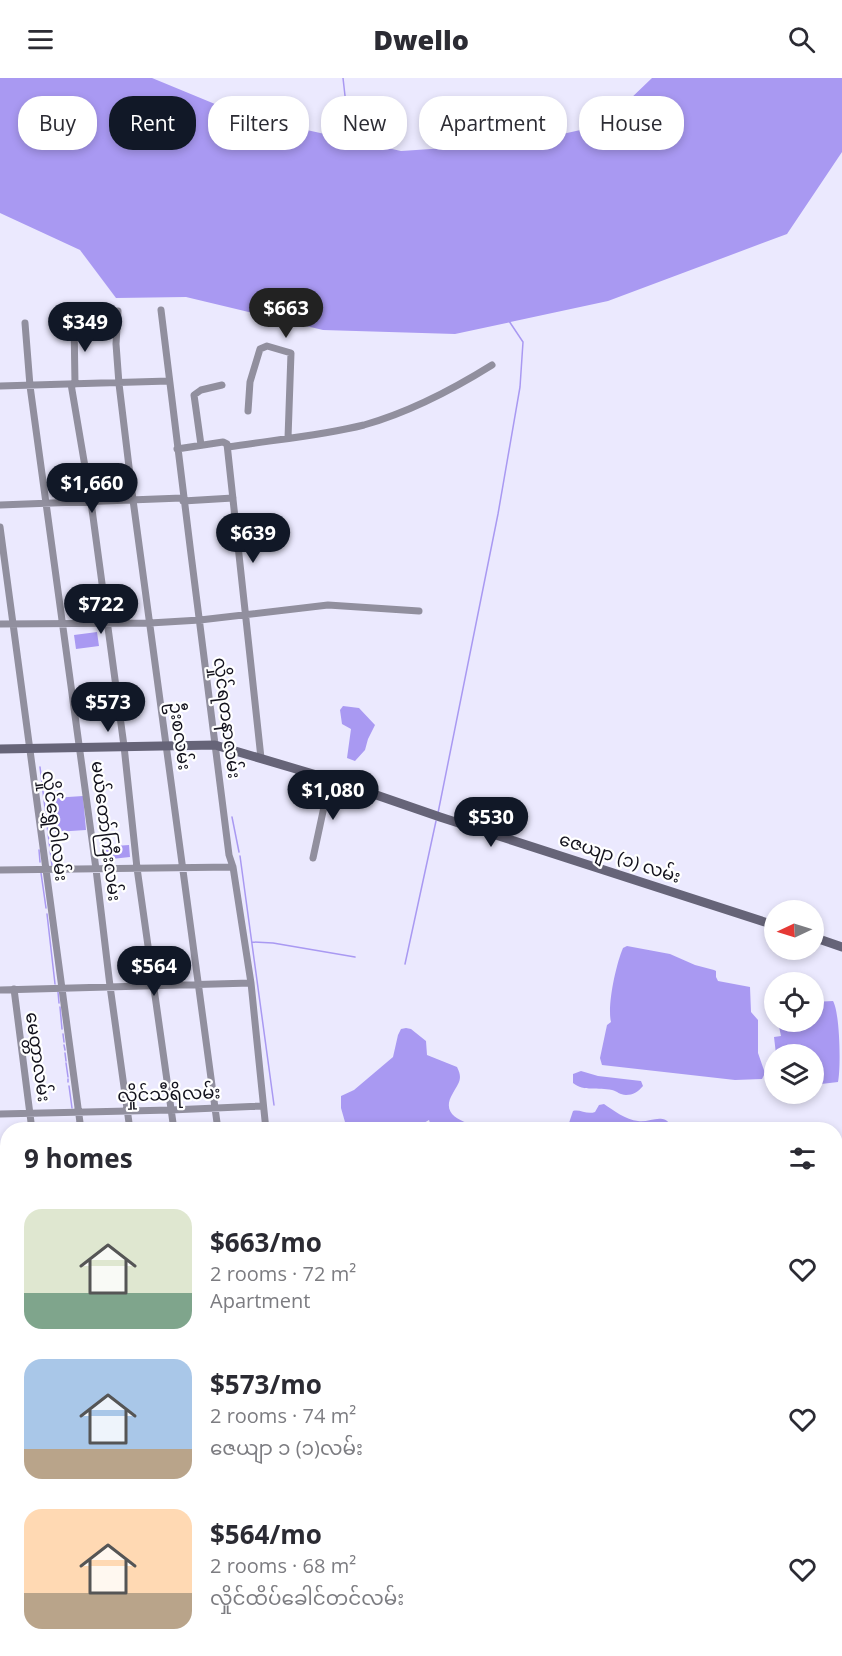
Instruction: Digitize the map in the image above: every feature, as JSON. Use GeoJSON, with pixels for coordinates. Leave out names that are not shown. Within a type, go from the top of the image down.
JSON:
{"type":"FeatureCollection","features":[{"type":"Feature","properties":{"kind":"street","name":"ဦးစလမ်း"},"geometry":{"type":"LineString","coordinates":[[118,310],[116,344],[119,384],[133,500],[217,1122]]}},
{"type":"Feature","properties":{"kind":"street","name":"လှိုင်ရတနာလမ်း"},"geometry":{"type":"LineString","coordinates":[[161,310],[229,855],[233,867],[251,984],[265,1122]]}},
{"type":"Feature","properties":{"kind":"street"},"geometry":{"type":"LineString","coordinates":[[74,322],[73,384],[124,746],[137,868],[173,1122]]}},
{"type":"Feature","properties":{"kind":"street","name":"မယ်တော်ကြီးလမ်း"},"geometry":{"type":"LineString","coordinates":[[25,323],[30,386],[45,503],[129,1122]]}},
{"type":"Feature","properties":{"kind":"street"},"geometry":{"type":"LineString","coordinates":[[248,411],[250,382],[260,349],[267,346],[291,353],[288,438]]}},
{"type":"Feature","properties":{"kind":"street"},"geometry":{"type":"LineString","coordinates":[[228,447],[362,425],[391,416],[454,389],[492,365]]}},
{"type":"Feature","properties":{"kind":"street"},"geometry":{"type":"LineString","coordinates":[[0,386],[169,381]]}},
{"type":"Feature","properties":{"kind":"street"},"geometry":{"type":"LineString","coordinates":[[201,445],[194,395],[201,390],[222,385]]}},
{"type":"Feature","properties":{"kind":"street"},"geometry":{"type":"LineString","coordinates":[[177,449],[223,442],[226,442],[228,447],[261,758]]}},
{"type":"Feature","properties":{"kind":"street"},"geometry":{"type":"LineString","coordinates":[[0,505],[233,498]]}},
{"type":"Feature","properties":{"kind":"street","name":"လှိုင်ရွှေဝါလမ်း"},"geometry":{"type":"LineString","coordinates":[[0,527],[30,749],[58,989],[78,1122]]}},
{"type":"Feature","properties":{"kind":"street"},"geometry":{"type":"LineString","coordinates":[[0,624],[150,623],[328,606],[418,611]]}},
{"type":"Feature","properties":{"kind":"street","name":"ဇေယျာ (၁) လမ်း"},"geometry":{"type":"LineString","coordinates":[[0,749],[215,744],[330,779],[764,922]]}},
{"type":"Feature","properties":{"kind":"street"},"geometry":{"type":"LineString","coordinates":[[313,858],[330,779]]}},
{"type":"Feature","properties":{"kind":"street"},"geometry":{"type":"LineString","coordinates":[[0,870],[233,867]]}},
{"type":"Feature","properties":{"kind":"street"},"geometry":{"type":"LineString","coordinates":[[824,940],[842,946]]}},
{"type":"Feature","properties":{"kind":"street"},"geometry":{"type":"LineString","coordinates":[[0,990],[251,984]]}},
{"type":"Feature","properties":{"kind":"street","name":"မေတ္တာလမ်း"},"geometry":{"type":"LineString","coordinates":[[14,989],[31,1122]]}},
{"type":"Feature","properties":{"kind":"street","name":"လှိုင်သီရိလမ်း"},"geometry":{"type":"LineString","coordinates":[[0,1114],[262,1106]]}},
{"type":"Feature","properties":{"kind":"shaded area"},"geometry":{"type":"Polygon","coordinates":[[[0,78],[152,78],[196,96],[109,96],[109,150],[196,150],[196,96],[208,101],[208,150],[309,150],[309,130],[321,133],[321,150],[401,151],[567,150],[567,133],[579,130],[579,150],[684,150],[684,96],[633,96],[652,78],[842,78],[842,152],[787,234],[608,301],[455,334],[323,330],[186,297],[116,298],[80,250],[0,213],[0,78]]]}},
{"type":"Feature","properties":{"kind":"shaded area"},"geometry":{"type":"Polygon","coordinates":[[[97,632],[99,646],[76,649],[74,635],[97,632]]]}},
{"type":"Feature","properties":{"kind":"shaded area"},"geometry":{"type":"Polygon","coordinates":[[[343,706],[359,708],[375,725],[365,750],[355,761],[347,758],[351,729],[342,724],[340,710],[343,706]]]}},
{"type":"Feature","properties":{"kind":"shaded area"},"geometry":{"type":"Polygon","coordinates":[[[83,796],[86,830],[55,832],[53,798],[83,796]]]}},
{"type":"Feature","properties":{"kind":"shaded area"},"geometry":{"type":"Polygon","coordinates":[[[129,845],[130,857],[102,860],[101,847],[129,845]]]}},
{"type":"Feature","properties":{"kind":"shaded area"},"geometry":{"type":"Polygon","coordinates":[[[627,946],[670,954],[716,971],[718,981],[750,987],[751,1012],[758,1020],[758,1053],[764,1070],[762,1079],[735,1080],[602,1065],[600,1058],[607,1025],[611,1022],[611,996],[623,948],[627,946]]]}},
{"type":"Feature","properties":{"kind":"shaded area"},"geometry":{"type":"Polygon","coordinates":[[[824,1001],[833,1001],[835,1007],[839,1065],[838,1082],[824,1084],[824,1044],[775,1044],[774,1037],[781,1036],[780,1032],[824,1032],[824,1001]]]}},
{"type":"Feature","properties":{"kind":"shaded area"},"geometry":{"type":"Polygon","coordinates":[[[401,1029],[411,1029],[426,1041],[427,1055],[457,1067],[460,1080],[449,1103],[450,1110],[465,1122],[430,1122],[429,1120],[426,1122],[345,1122],[341,1108],[341,1096],[354,1090],[393,1057],[401,1029]]]}},
{"type":"Feature","properties":{"kind":"shaded area"},"geometry":{"type":"Polygon","coordinates":[[[581,1071],[598,1076],[641,1081],[643,1086],[635,1093],[626,1095],[607,1089],[577,1086],[573,1083],[573,1074],[581,1071]]]}},
{"type":"Feature","properties":{"kind":"shaded area"},"geometry":{"type":"Polygon","coordinates":[[[604,1104],[633,1120],[663,1119],[668,1122],[569,1122],[573,1111],[592,1113],[599,1105],[604,1104]]]}},
{"type":"Feature","properties":{"kind":"waterway"},"geometry":{"type":"LineString","coordinates":[[343,78],[345,96]]}},
{"type":"Feature","properties":{"kind":"waterway"},"geometry":{"type":"LineString","coordinates":[[438,813],[498,514],[520,387],[523,342],[509,321]]}},
{"type":"Feature","properties":{"kind":"waterway"},"geometry":{"type":"LineString","coordinates":[[40,767],[52,866]]}},
{"type":"Feature","properties":{"kind":"waterway"},"geometry":{"type":"LineString","coordinates":[[232,817],[239,852]]}},
{"type":"Feature","properties":{"kind":"waterway"},"geometry":{"type":"LineString","coordinates":[[405,964],[436,821]]}},
{"type":"Feature","properties":{"kind":"waterway"},"geometry":{"type":"LineString","coordinates":[[39,850],[40,862]]}},
{"type":"Feature","properties":{"kind":"waterway"},"geometry":{"type":"LineString","coordinates":[[240,856],[274,1105]]}},
{"type":"Feature","properties":{"kind":"waterway"},"geometry":{"type":"LineString","coordinates":[[41,873],[46,908]]}},
{"type":"Feature","properties":{"kind":"waterway"},"geometry":{"type":"LineString","coordinates":[[47,914],[55,984]]}},
{"type":"Feature","properties":{"kind":"waterway"},"geometry":{"type":"LineString","coordinates":[[252,942],[273,943],[355,957]]}},
{"type":"Feature","properties":{"kind":"waterway"},"geometry":{"type":"LineString","coordinates":[[58,992],[59,1003]]}},
{"type":"Feature","properties":{"kind":"waterway"},"geometry":{"type":"LineString","coordinates":[[60,1007],[62,1029]]}},
{"type":"Feature","properties":{"kind":"waterway"},"geometry":{"type":"LineString","coordinates":[[63,1034],[64,1042]]}},
{"type":"Feature","properties":{"kind":"waterway"},"geometry":{"type":"LineString","coordinates":[[64,1045],[65,1050]]}},
{"type":"Feature","properties":{"kind":"waterway"},"geometry":{"type":"LineString","coordinates":[[65,1053],[66,1061]]}},
{"type":"Feature","properties":{"kind":"waterway"},"geometry":{"type":"LineString","coordinates":[[66,1063],[68,1077]]}},
{"type":"Feature","properties":{"kind":"waterway"},"geometry":{"type":"LineString","coordinates":[[69,1086],[72,1108]]}}]}
